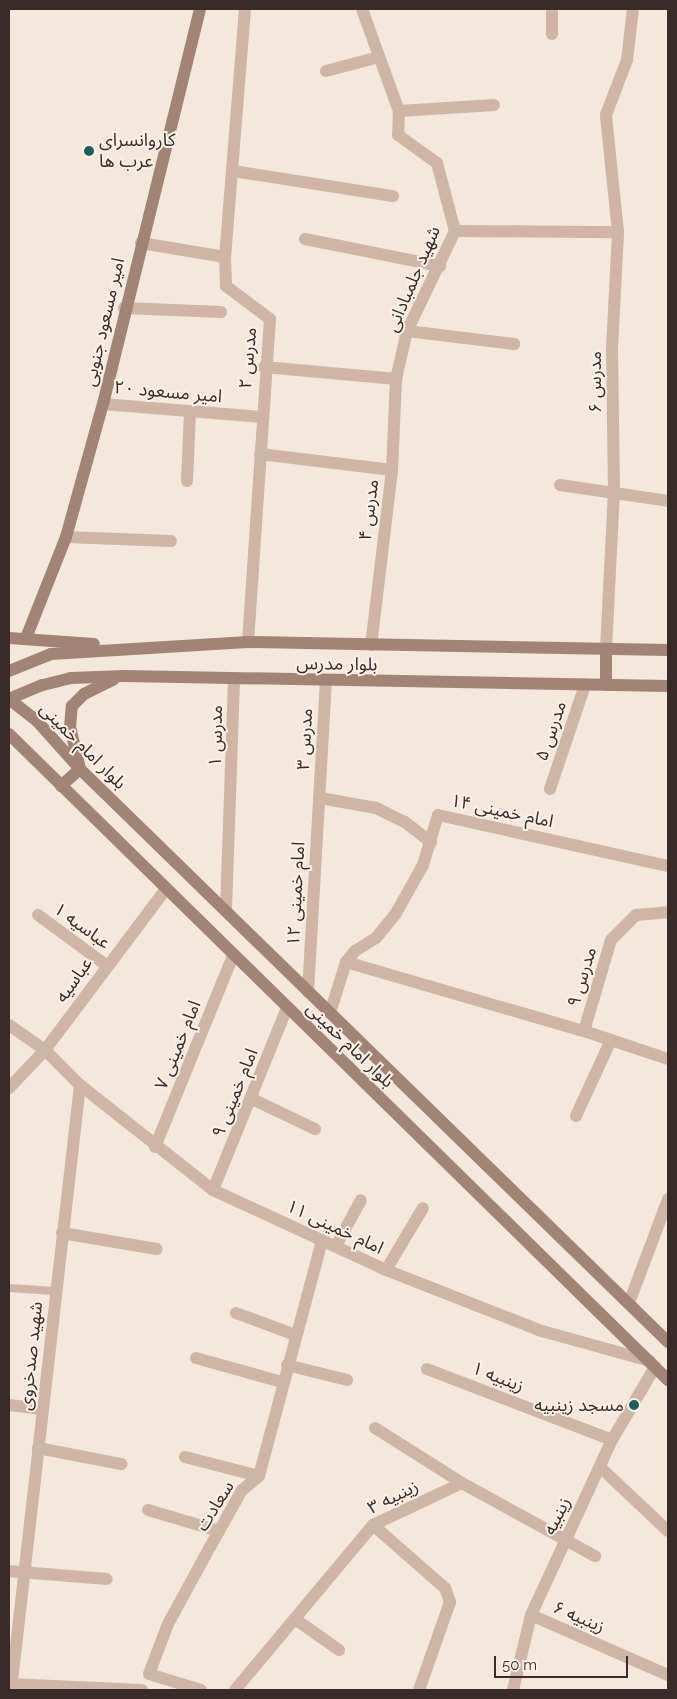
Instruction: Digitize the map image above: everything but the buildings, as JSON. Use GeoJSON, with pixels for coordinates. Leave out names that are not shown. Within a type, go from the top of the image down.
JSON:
{"type":"FeatureCollection","features":[{"type":"Feature","properties":{"kind":"main road","name":"امیر مسعود جنوبی"},"geometry":{"type":"LineString","coordinates":[[26,638],[66,537],[103,404],[124,308],[200,9]]}},
{"type":"Feature","properties":{"kind":"main road"},"geometry":{"type":"LineString","coordinates":[[9,638],[129,648]]}},
{"type":"Feature","properties":{"kind":"main road","name":"بلوار مدرس"},"geometry":{"type":"LineString","coordinates":[[9,671],[51,654],[248,642],[668,650]]}},
{"type":"Feature","properties":{"kind":"main road"},"geometry":{"type":"LineString","coordinates":[[606,649],[606,685]]}},
{"type":"Feature","properties":{"kind":"main road","name":"بلوار مدرس"},"geometry":{"type":"LineString","coordinates":[[9,699],[42,685],[71,678],[124,676],[326,682],[668,686]]}},
{"type":"Feature","properties":{"kind":"main road"},"geometry":{"type":"LineString","coordinates":[[61,786],[80,769],[70,727],[72,706],[95,687],[124,676]]}},
{"type":"Feature","properties":{"kind":"main road","name":"بلوار امام خمینی"},"geometry":{"type":"LineString","coordinates":[[9,699],[37,722],[80,769],[668,1342]]}},
{"type":"Feature","properties":{"kind":"main road","name":"بلوار امام خمینی"},"geometry":{"type":"LineString","coordinates":[[9,734],[165,890],[668,1380]]}},
{"type":"Feature","properties":{"kind":"street","name":"مدرس ۲"},"geometry":{"type":"LineString","coordinates":[[244,9],[225,257],[226,286],[270,319],[264,367],[248,642]]}},
{"type":"Feature","properties":{"kind":"street","name":"شهید جلمبادانی"},"geometry":{"type":"LineString","coordinates":[[362,9],[399,111],[398,135],[437,163],[455,231],[440,266],[407,331],[396,380]]}},
{"type":"Feature","properties":{"kind":"street"},"geometry":{"type":"LineString","coordinates":[[552,9],[552,34]]}},
{"type":"Feature","properties":{"kind":"street","name":"مدرس ۶"},"geometry":{"type":"LineString","coordinates":[[606,649],[614,492],[612,348],[618,232],[606,115],[627,60],[633,9]]}},
{"type":"Feature","properties":{"kind":"street"},"geometry":{"type":"LineString","coordinates":[[326,71],[379,56]]}},
{"type":"Feature","properties":{"kind":"street"},"geometry":{"type":"LineString","coordinates":[[399,111],[494,105]]}},
{"type":"Feature","properties":{"kind":"street"},"geometry":{"type":"LineString","coordinates":[[232,171],[393,196]]}},
{"type":"Feature","properties":{"kind":"street"},"geometry":{"type":"LineString","coordinates":[[455,231],[618,232]]}},
{"type":"Feature","properties":{"kind":"street"},"geometry":{"type":"LineString","coordinates":[[305,239],[440,266]]}},
{"type":"Feature","properties":{"kind":"street"},"geometry":{"type":"LineString","coordinates":[[141,243],[225,257]]}},
{"type":"Feature","properties":{"kind":"street"},"geometry":{"type":"LineString","coordinates":[[124,308],[221,312]]}},
{"type":"Feature","properties":{"kind":"street"},"geometry":{"type":"LineString","coordinates":[[407,331],[514,344]]}},
{"type":"Feature","properties":{"kind":"street"},"geometry":{"type":"LineString","coordinates":[[264,367],[396,380]]}},
{"type":"Feature","properties":{"kind":"street","name":"مدرس ۴"},"geometry":{"type":"LineString","coordinates":[[371,645],[392,470],[396,380]]}},
{"type":"Feature","properties":{"kind":"street","name":"امیر مسعود ۲۰"},"geometry":{"type":"LineString","coordinates":[[103,404],[261,417]]}},
{"type":"Feature","properties":{"kind":"street"},"geometry":{"type":"LineString","coordinates":[[187,481],[190,411]]}},
{"type":"Feature","properties":{"kind":"street"},"geometry":{"type":"LineString","coordinates":[[260,454],[392,470]]}},
{"type":"Feature","properties":{"kind":"street"},"geometry":{"type":"LineString","coordinates":[[560,485],[668,501]]}},
{"type":"Feature","properties":{"kind":"street"},"geometry":{"type":"LineString","coordinates":[[66,537],[171,541]]}},
{"type":"Feature","properties":{"kind":"street","name":"مدرس ۱"},"geometry":{"type":"LineString","coordinates":[[226,910],[232,793],[234,680]]}},
{"type":"Feature","properties":{"kind":"street","name":"مدرس ۳"},"geometry":{"type":"LineString","coordinates":[[320,798],[326,682]]}},
{"type":"Feature","properties":{"kind":"street","name":"مدرس ۵"},"geometry":{"type":"LineString","coordinates":[[550,789],[585,685]]}},
{"type":"Feature","properties":{"kind":"street"},"geometry":{"type":"LineString","coordinates":[[320,798],[376,808],[405,822],[432,842]]}},
{"type":"Feature","properties":{"kind":"street","name":"امام خمینی ۱۲"},"geometry":{"type":"LineString","coordinates":[[308,992],[320,798]]}},
{"type":"Feature","properties":{"kind":"street","name":"امام خمینی ۱۴"},"geometry":{"type":"LineString","coordinates":[[346,962],[355,951],[376,938],[396,913],[423,865],[432,842],[438,815],[668,866]]}},
{"type":"Feature","properties":{"kind":"street","name":"عباسیه"},"geometry":{"type":"LineString","coordinates":[[12,1083],[46,1050],[106,965],[165,890]]}},
{"type":"Feature","properties":{"kind":"street","name":"مدرس ۹"},"geometry":{"type":"LineString","coordinates":[[584,1031],[611,940],[636,915],[668,912]]}},
{"type":"Feature","properties":{"kind":"street","name":"عباسیه ۱"},"geometry":{"type":"LineString","coordinates":[[38,915],[106,965]]}},
{"type":"Feature","properties":{"kind":"street","name":"امام خمینی ۷"},"geometry":{"type":"LineString","coordinates":[[155,1146],[233,956]]}},
{"type":"Feature","properties":{"kind":"street"},"geometry":{"type":"LineString","coordinates":[[330,1013],[346,962],[584,1031],[668,1059]]}},
{"type":"Feature","properties":{"kind":"street","name":"امام خمینی ۹"},"geometry":{"type":"LineString","coordinates":[[213,1190],[252,1099],[287,1008]]}},
{"type":"Feature","properties":{"kind":"street","name":"امام خمینی ۱۱"},"geometry":{"type":"LineString","coordinates":[[9,1025],[46,1050],[80,1084],[155,1146],[213,1190],[386,1270],[542,1331],[652,1364]]}},
{"type":"Feature","properties":{"kind":"street"},"geometry":{"type":"LineString","coordinates":[[576,1116],[611,1040]]}},
{"type":"Feature","properties":{"kind":"street","name":"شهید صدخروی"},"geometry":{"type":"LineString","coordinates":[[11,1686],[80,1084]]}},
{"type":"Feature","properties":{"kind":"street"},"geometry":{"type":"LineString","coordinates":[[252,1099],[315,1129]]}},
{"type":"Feature","properties":{"kind":"street"},"geometry":{"type":"LineString","coordinates":[[629,1303],[664,1227],[668,1199]]}},
{"type":"Feature","properties":{"kind":"street"},"geometry":{"type":"LineString","coordinates":[[336,1246],[361,1200]]}},
{"type":"Feature","properties":{"kind":"street"},"geometry":{"type":"LineString","coordinates":[[386,1270],[423,1208]]}},
{"type":"Feature","properties":{"kind":"street"},"geometry":{"type":"LineString","coordinates":[[62,1233],[157,1249]]}},
{"type":"Feature","properties":{"kind":"street","name":"سعادت"},"geometry":{"type":"LineString","coordinates":[[143,1690],[168,1624],[242,1490],[259,1476],[282,1382],[322,1241]]}},
{"type":"Feature","properties":{"kind":"street"},"geometry":{"type":"LineString","coordinates":[[236,1313],[295,1335]]}},
{"type":"Feature","properties":{"kind":"street"},"geometry":{"type":"LineString","coordinates":[[655,1328],[668,1329]]}},
{"type":"Feature","properties":{"kind":"street"},"geometry":{"type":"LineString","coordinates":[[196,1358],[282,1382]]}},
{"type":"Feature","properties":{"kind":"street","name":"زینبیه"},"geometry":{"type":"LineString","coordinates":[[513,1690],[531,1615],[564,1540],[612,1440],[652,1364]]}},
{"type":"Feature","properties":{"kind":"street"},"geometry":{"type":"LineString","coordinates":[[287,1365],[347,1380]]}},
{"type":"Feature","properties":{"kind":"street","name":"زینبیه ۱"},"geometry":{"type":"LineString","coordinates":[[427,1369],[612,1440]]}},
{"type":"Feature","properties":{"kind":"street"},"geometry":{"type":"LineString","coordinates":[[9,1405],[42,1409]]}},
{"type":"Feature","properties":{"kind":"street"},"geometry":{"type":"LineString","coordinates":[[375,1428],[462,1483],[595,1556]]}},
{"type":"Feature","properties":{"kind":"street"},"geometry":{"type":"LineString","coordinates":[[38,1448],[121,1464]]}},
{"type":"Feature","properties":{"kind":"street"},"geometry":{"type":"LineString","coordinates":[[185,1456],[259,1476]]}},
{"type":"Feature","properties":{"kind":"street"},"geometry":{"type":"LineString","coordinates":[[600,1467],[668,1531]]}},
{"type":"Feature","properties":{"kind":"street","name":"زینبیه ۳"},"geometry":{"type":"LineString","coordinates":[[236,1690],[373,1525],[462,1483]]}},
{"type":"Feature","properties":{"kind":"street"},"geometry":{"type":"LineString","coordinates":[[148,1510],[219,1531]]}},
{"type":"Feature","properties":{"kind":"street"},"geometry":{"type":"LineString","coordinates":[[373,1525],[445,1588],[450,1602],[418,1690]]}},
{"type":"Feature","properties":{"kind":"street"},"geometry":{"type":"LineString","coordinates":[[9,1571],[107,1579]]}},
{"type":"Feature","properties":{"kind":"street","name":"زینبیه ۶"},"geometry":{"type":"LineString","coordinates":[[531,1615],[668,1675]]}},
{"type":"Feature","properties":{"kind":"street"},"geometry":{"type":"LineString","coordinates":[[295,1619],[339,1650]]}},
{"type":"Feature","properties":{"kind":"street"},"geometry":{"type":"LineString","coordinates":[[149,1674],[200,1690]]}},
{"type":"Feature","properties":{"kind":"street"},"geometry":{"type":"LineString","coordinates":[[11,1686],[143,1690]]}},
{"type":"Feature","properties":{"kind":"lane"},"geometry":{"type":"LineString","coordinates":[[9,1288],[55,1291]]}},
{"type":"Feature","properties":{"kind":"place","name":"کاروانسرای عرب ها"},"geometry":{"type":"Point","coordinates":[89,151]}},
{"type":"Feature","properties":{"kind":"place","name":"مسجد زینبیه"},"geometry":{"type":"Point","coordinates":[634,1405]}}]}
